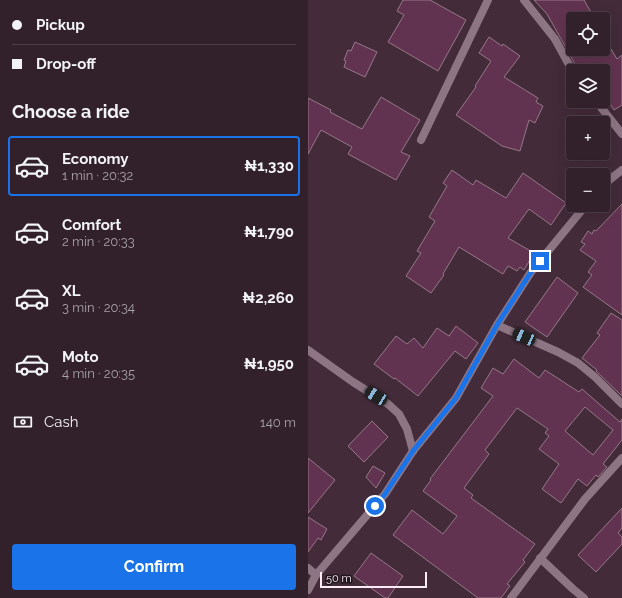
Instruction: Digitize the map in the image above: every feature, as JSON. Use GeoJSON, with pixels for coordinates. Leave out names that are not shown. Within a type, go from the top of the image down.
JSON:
{"type":"FeatureCollection","features":[{"type":"Feature","properties":{"kind":"street"},"geometry":{"type":"LineString","coordinates":[[421,140],[488,0]]}},
{"type":"Feature","properties":{"kind":"street"},"geometry":{"type":"LineString","coordinates":[[524,0],[555,38],[569,64]]}},
{"type":"Feature","properties":{"kind":"street"},"geometry":{"type":"LineString","coordinates":[[602,108],[622,134]]}},
{"type":"Feature","properties":{"kind":"street"},"geometry":{"type":"LineString","coordinates":[[610,179],[622,170]]}},
{"type":"Feature","properties":{"kind":"street"},"geometry":{"type":"LineString","coordinates":[[308,590],[316,575],[385,494],[413,451],[456,398],[497,325],[531,272],[580,212]]}},
{"type":"Feature","properties":{"kind":"street"},"geometry":{"type":"LineString","coordinates":[[497,325],[558,352],[578,363],[595,377],[622,404]]}},
{"type":"Feature","properties":{"kind":"street"},"geometry":{"type":"LineString","coordinates":[[308,350],[353,382],[388,404],[399,414],[407,429],[413,451]]}},
{"type":"Feature","properties":{"kind":"street"},"geometry":{"type":"LineString","coordinates":[[511,598],[585,499],[622,458]]}},
{"type":"Feature","properties":{"kind":"street"},"geometry":{"type":"LineString","coordinates":[[540,558],[584,598]]}},
{"type":"Feature","properties":{"kind":"street"},"geometry":{"type":"LineString","coordinates":[[308,568],[316,575]]}},
{"type":"Feature","properties":{"kind":"building"},"geometry":{"type":"Polygon","coordinates":[[[403,0],[430,0],[466,20],[438,71],[388,42],[404,15],[397,11],[403,0]]]}},
{"type":"Feature","properties":{"kind":"building"},"geometry":{"type":"Polygon","coordinates":[[[534,0],[584,0],[591,12],[566,12],[566,48],[547,14],[534,0]]]}},
{"type":"Feature","properties":{"kind":"building"},"geometry":{"type":"Polygon","coordinates":[[[489,37],[502,46],[503,44],[520,56],[504,77],[538,98],[536,102],[543,106],[535,123],[529,120],[520,151],[502,146],[456,115],[476,87],[475,86],[491,61],[479,53],[489,37]]]}},
{"type":"Feature","properties":{"kind":"building"},"geometry":{"type":"Polygon","coordinates":[[[355,42],[377,52],[365,77],[344,67],[346,61],[344,60],[348,50],[351,51],[355,42]]]}},
{"type":"Feature","properties":{"kind":"building"},"geometry":{"type":"Polygon","coordinates":[[[610,49],[617,59],[622,55],[622,105],[614,110],[610,104],[610,64],[575,64],[571,56],[610,56],[610,49]]]}},
{"type":"Feature","properties":{"kind":"building"},"geometry":{"type":"Polygon","coordinates":[[[381,97],[420,120],[401,152],[410,156],[396,180],[348,154],[352,147],[321,130],[308,154],[308,98],[362,129],[381,97]]]}},
{"type":"Feature","properties":{"kind":"building"},"geometry":{"type":"Polygon","coordinates":[[[452,170],[473,185],[476,180],[506,198],[523,173],[566,203],[551,225],[529,209],[508,238],[534,253],[524,270],[520,267],[517,271],[508,266],[503,274],[459,247],[443,274],[444,275],[431,293],[406,276],[421,253],[417,251],[435,221],[429,217],[447,186],[443,183],[452,170]]]}},
{"type":"Feature","properties":{"kind":"building"},"geometry":{"type":"Polygon","coordinates":[[[622,204],[622,315],[583,287],[592,275],[588,272],[596,261],[580,250],[585,244],[581,242],[588,231],[592,234],[594,230],[596,231],[622,204]]]}},
{"type":"Feature","properties":{"kind":"building"},"geometry":{"type":"Polygon","coordinates":[[[557,277],[578,293],[547,337],[525,322],[557,277]]]}},
{"type":"Feature","properties":{"kind":"building"},"geometry":{"type":"Polygon","coordinates":[[[611,313],[622,320],[622,396],[596,371],[597,370],[582,358],[600,335],[597,333],[611,313]]]}},
{"type":"Feature","properties":{"kind":"building"},"geometry":{"type":"Polygon","coordinates":[[[456,326],[478,343],[466,359],[455,351],[418,396],[374,364],[396,336],[407,344],[414,338],[423,348],[437,328],[449,336],[456,326]]]}},
{"type":"Feature","properties":{"kind":"building"},"geometry":{"type":"Polygon","coordinates":[[[514,359],[539,378],[545,370],[579,392],[582,389],[620,422],[622,419],[622,440],[603,464],[607,467],[598,477],[596,475],[587,486],[578,479],[561,503],[542,489],[559,464],[539,449],[549,436],[545,433],[548,429],[517,408],[485,450],[489,454],[464,488],[473,495],[471,498],[535,544],[523,560],[525,562],[507,584],[510,586],[501,598],[478,598],[393,535],[412,510],[443,534],[457,516],[423,491],[431,480],[430,479],[493,396],[481,388],[493,368],[503,374],[514,359]],[[585,407],[565,431],[593,455],[613,430],[585,407]]]}},
{"type":"Feature","properties":{"kind":"building"},"geometry":{"type":"Polygon","coordinates":[[[372,421],[388,437],[364,462],[348,446],[372,421]]]}},
{"type":"Feature","properties":{"kind":"building"},"geometry":{"type":"Polygon","coordinates":[[[308,458],[335,480],[308,513],[308,458]]]}},
{"type":"Feature","properties":{"kind":"building"},"geometry":{"type":"Polygon","coordinates":[[[373,466],[385,473],[376,488],[366,477],[373,466]]]}},
{"type":"Feature","properties":{"kind":"building"},"geometry":{"type":"Polygon","coordinates":[[[622,508],[622,528],[618,533],[622,537],[622,544],[596,572],[578,555],[622,508]]]}},
{"type":"Feature","properties":{"kind":"building"},"geometry":{"type":"Polygon","coordinates":[[[308,517],[327,529],[321,540],[318,538],[308,552],[308,517]]]}},
{"type":"Feature","properties":{"kind":"building"},"geometry":{"type":"Polygon","coordinates":[[[371,553],[403,576],[388,598],[385,598],[354,576],[371,553]]]}},
{"type":"Feature","properties":{"kind":"route"},"geometry":{"type":"LineString","coordinates":[[375,506],[385,494],[413,451],[456,398],[497,325],[531,272],[540,261]]}}]}
